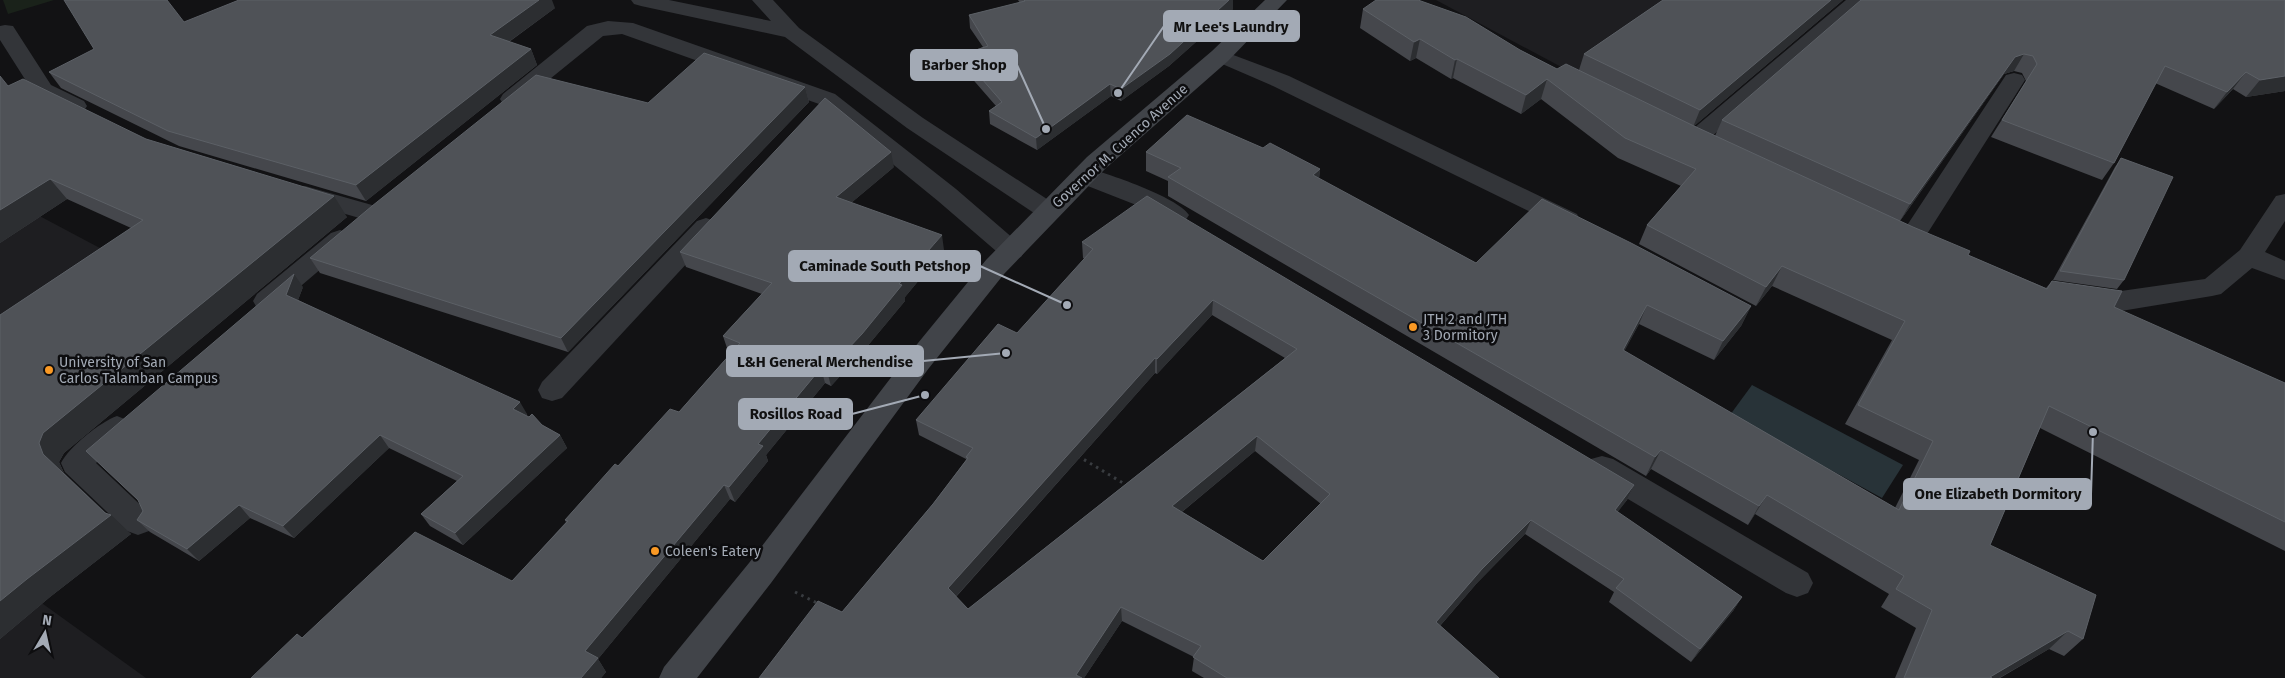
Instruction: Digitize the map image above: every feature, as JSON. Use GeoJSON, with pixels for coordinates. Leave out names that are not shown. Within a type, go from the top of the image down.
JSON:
{"type":"FeatureCollection","features":[{"type":"Feature","properties":{"kind":"main road","name":"Governor M. Cuenco Avenue"},"geometry":{"type":"LineString","coordinates":[[678,678],[760,573],[919,361],[995,267],[1084,175],[1220,56],[1277,0]]}},
{"type":"Feature","properties":{"kind":"street"},"geometry":{"type":"LineString","coordinates":[[1722,152],[1686,135],[1859,0]]}},
{"type":"Feature","properties":{"kind":"street"},"geometry":{"type":"LineString","coordinates":[[494,113],[595,31],[616,27],[827,99],[947,195],[1012,251]]}},
{"type":"Feature","properties":{"kind":"street"},"geometry":{"type":"LineString","coordinates":[[5,31],[43,90],[94,115]]}},
{"type":"Feature","properties":{"kind":"street"},"geometry":{"type":"LineString","coordinates":[[1911,239],[2014,80]]}},
{"type":"Feature","properties":{"kind":"street"},"geometry":{"type":"LineString","coordinates":[[807,120],[827,99]]}},
{"type":"Feature","properties":{"kind":"street"},"geometry":{"type":"LineString","coordinates":[[1084,175],[1158,204],[1201,230]]}},
{"type":"Feature","properties":{"kind":"street"},"geometry":{"type":"LineString","coordinates":[[249,316],[378,207],[284,188]]}},
{"type":"Feature","properties":{"kind":"street"},"geometry":{"type":"LineString","coordinates":[[2058,292],[2121,301],[2212,287],[2249,256],[2285,202]]}},
{"type":"Feature","properties":{"kind":"street"},"geometry":{"type":"LineString","coordinates":[[552,390],[720,213]]}},
{"type":"Feature","properties":{"kind":"street"},"geometry":{"type":"LineString","coordinates":[[2249,256],[2285,271]]}},
{"type":"Feature","properties":{"kind":"street"},"geometry":{"type":"LineString","coordinates":[[136,412],[76,463],[138,522]]}},
{"type":"Feature","properties":{"kind":"street"},"geometry":{"type":"LineString","coordinates":[[1584,457],[1797,583]]}},
{"type":"Feature","properties":{"kind":"lane"},"geometry":{"type":"LineString","coordinates":[[641,0],[792,32]]}},
{"type":"Feature","properties":{"kind":"lane"},"geometry":{"type":"LineString","coordinates":[[762,0],[792,32],[915,123],[1048,211]]}},
{"type":"Feature","properties":{"kind":"lane"},"geometry":{"type":"LineString","coordinates":[[1220,56],[1281,81],[1584,228]]}},
{"type":"Feature","properties":{"kind":"path"},"geometry":{"type":"LineString","coordinates":[[1072,453],[1132,488]]}},
{"type":"Feature","properties":{"kind":"path"},"geometry":{"type":"LineString","coordinates":[[760,573],[828,609]]}},
{"type":"Feature","properties":{"kind":"shaded area"},"geometry":{"type":"Polygon","coordinates":[[[3,0],[54,0],[8,14],[3,0]]]}},
{"type":"Feature","properties":{"kind":"shaded area"},"geometry":{"type":"Polygon","coordinates":[[[1436,0],[1835,0],[1679,130],[1436,0]]]}},
{"type":"Feature","properties":{"kind":"shaded area","name":"University of San Carlos Talamban Campus"},"geometry":{"type":"Polygon","coordinates":[[[0,195],[196,299],[0,441],[0,195]]]}},
{"type":"Feature","properties":{"kind":"shaded area"},"geometry":{"type":"Polygon","coordinates":[[[1752,385],[1903,465],[1882,498],[1730,415],[1752,385]]]}},
{"type":"Feature","properties":{"kind":"shaded area"},"geometry":{"type":"Polygon","coordinates":[[[0,573],[146,678],[0,678],[0,573]]]}},
{"type":"Feature","properties":{"kind":"building"},"geometry":{"type":"Polygon","coordinates":[[[64,0],[167,0],[184,22],[239,0],[539,0],[490,35],[531,49],[356,185],[168,131],[49,72],[94,49],[64,0]]]}},
{"type":"Feature","properties":{"kind":"building"},"geometry":{"type":"Polygon","coordinates":[[[1024,0],[1229,0],[1170,54],[1121,89],[1110,84],[1036,138],[989,111],[1002,102],[961,55],[988,46],[969,15],[1024,0]]]}},
{"type":"Feature","properties":{"kind":"building"},"geometry":{"type":"Polygon","coordinates":[[[1376,0],[1418,0],[1466,17],[1520,50],[1557,69],[1566,64],[1694,126],[1913,227],[1970,251],[1968,255],[2047,289],[2052,281],[2122,291],[2114,307],[2285,383],[2285,522],[2049,406],[1990,545],[2096,595],[2083,639],[2068,631],[1990,677],[1992,678],[1904,678],[1932,610],[1896,589],[1904,576],[1767,495],[1759,506],[1661,450],[1655,457],[1168,177],[1181,168],[1146,152],[1187,115],[1263,148],[1270,143],[1320,169],[1313,175],[1476,263],[1542,199],[1751,306],[1723,341],[1647,305],[1623,350],[1899,510],[1933,441],[1858,405],[1905,321],[1782,266],[1766,287],[1647,225],[1696,169],[1625,138],[1547,79],[1526,95],[1457,59],[1455,60],[1420,39],[1414,42],[1363,9],[1376,0]]]}},
{"type":"Feature","properties":{"kind":"building"},"geometry":{"type":"Polygon","coordinates":[[[1663,0],[1831,0],[1700,110],[1584,54],[1663,0]]]}},
{"type":"Feature","properties":{"kind":"building"},"geometry":{"type":"Polygon","coordinates":[[[1861,0],[2285,0],[2285,76],[2260,80],[2246,72],[2227,92],[2165,66],[2114,163],[2002,120],[2037,64],[2033,56],[2024,54],[2015,57],[1910,204],[1722,120],[1861,0]]]}},
{"type":"Feature","properties":{"kind":"building"},"geometry":{"type":"Polygon","coordinates":[[[704,53],[805,87],[561,338],[310,258],[536,75],[648,103],[704,53]]]}},
{"type":"Feature","properties":{"kind":"building"},"geometry":{"type":"Polygon","coordinates":[[[0,76],[8,86],[23,79],[146,139],[334,196],[43,433],[39,443],[43,454],[105,513],[111,515],[0,601],[0,315],[143,220],[50,179],[0,210],[0,76]]]}},
{"type":"Feature","properties":{"kind":"building"},"geometry":{"type":"Polygon","coordinates":[[[825,98],[891,152],[836,197],[942,235],[899,284],[902,285],[862,334],[827,371],[821,368],[758,444],[763,446],[729,487],[724,485],[585,651],[598,658],[581,678],[251,678],[297,634],[302,638],[415,532],[512,581],[568,521],[565,520],[615,464],[618,466],[670,409],[679,412],[740,343],[723,336],[772,283],[680,252],[825,98]]]}},
{"type":"Feature","properties":{"kind":"building"},"geometry":{"type":"Polygon","coordinates":[[[2121,158],[2173,177],[2124,280],[2060,271],[2121,158]]]}},
{"type":"Feature","properties":{"kind":"building"},"geometry":{"type":"Polygon","coordinates":[[[1147,196],[1634,485],[1615,510],[1742,597],[1700,649],[1616,588],[1624,579],[1531,520],[1482,569],[1436,622],[1499,678],[1227,678],[1193,657],[1201,646],[1121,607],[1076,675],[1082,678],[759,678],[818,601],[842,612],[933,504],[968,458],[966,457],[973,448],[916,420],[998,324],[1017,333],[1093,249],[1082,242],[1147,196]],[[1213,300],[1157,359],[1155,358],[948,588],[968,609],[1297,349],[1213,300]],[[1257,436],[1172,506],[1263,561],[1330,494],[1257,436]]]}},
{"type":"Feature","properties":{"kind":"building"},"geometry":{"type":"Polygon","coordinates":[[[294,274],[286,295],[520,402],[513,409],[529,417],[532,414],[542,425],[560,435],[455,533],[421,514],[463,476],[380,435],[283,526],[239,505],[187,549],[137,520],[143,511],[138,500],[86,451],[294,274]]]}},
{"type":"Feature","properties":{"kind":"place","name":"Mr Lee's Laundry"},"geometry":{"type":"Point","coordinates":[1118,93]}},
{"type":"Feature","properties":{"kind":"place","name":"Barber Shop"},"geometry":{"type":"Point","coordinates":[1046,129]}},
{"type":"Feature","properties":{"kind":"place","name":"Caminade South Petshop"},"geometry":{"type":"Point","coordinates":[1067,305]}},
{"type":"Feature","properties":{"kind":"place","name":"JTH 2 and JTH 3 Dormitory"},"geometry":{"type":"Point","coordinates":[1413,327]}},
{"type":"Feature","properties":{"kind":"place","name":"L&H General Merchendise"},"geometry":{"type":"Point","coordinates":[1006,353]}},
{"type":"Feature","properties":{"kind":"place","name":"University of San Carlos Talamban Campus"},"geometry":{"type":"Point","coordinates":[49,370]}},
{"type":"Feature","properties":{"kind":"place","name":"Rosillos Road"},"geometry":{"type":"Point","coordinates":[925,395]}},
{"type":"Feature","properties":{"kind":"place","name":"One Elizabeth Dormitory"},"geometry":{"type":"Point","coordinates":[2093,432]}},
{"type":"Feature","properties":{"kind":"place","name":"Coleen's Eatery"},"geometry":{"type":"Point","coordinates":[655,551]}}]}
